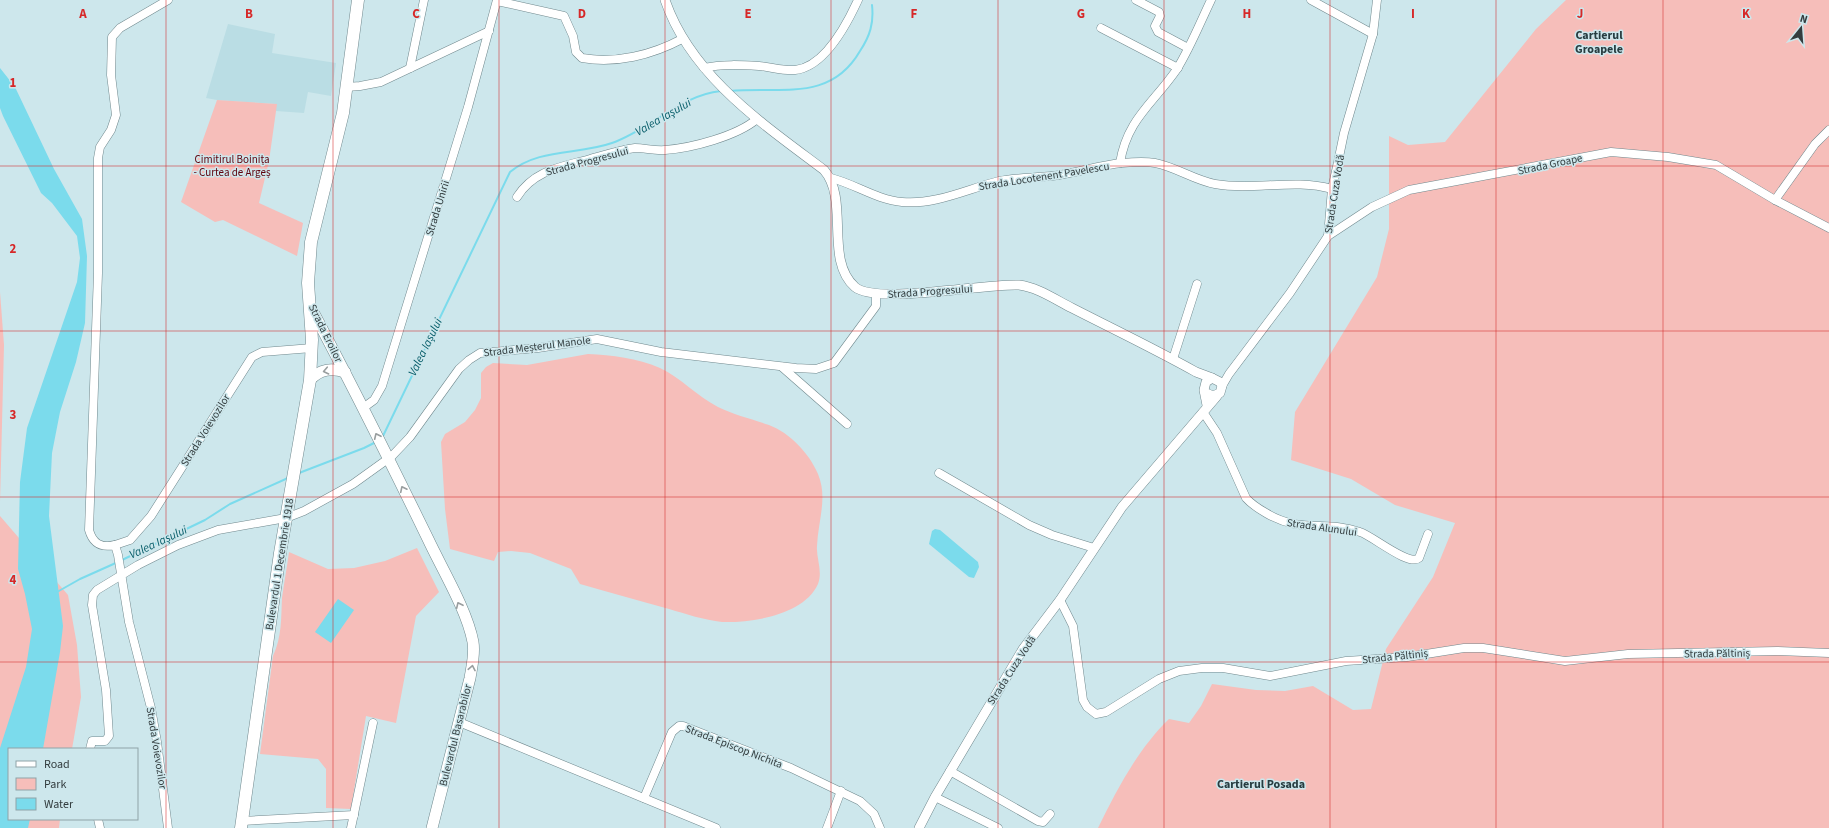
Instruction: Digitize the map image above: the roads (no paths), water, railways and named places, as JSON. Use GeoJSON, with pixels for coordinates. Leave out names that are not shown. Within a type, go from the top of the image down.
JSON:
{"type":"FeatureCollection","features":[{"type":"Feature","properties":{"kind":"main road","name":"Strada Eroilor"},"geometry":{"type":"LineString","coordinates":[[358,0],[347,87],[339,135],[311,242],[308,278],[310,306],[369,420],[460,607],[473,642]]}},
{"type":"Feature","properties":{"kind":"main road","name":"Bulevardul 1 Decembrie 1918"},"geometry":{"type":"LineString","coordinates":[[242,824],[290,491],[310,380],[312,348],[310,306]]}},
{"type":"Feature","properties":{"kind":"main road"},"geometry":{"type":"LineString","coordinates":[[310,380],[316,373],[324,370],[332,369],[345,372]]}},
{"type":"Feature","properties":{"kind":"main road","name":"Bulevardul Basarabilor"},"geometry":{"type":"LineString","coordinates":[[432,828],[460,722],[473,661],[473,642]]}},
{"type":"Feature","properties":{"kind":"street"},"geometry":{"type":"LineString","coordinates":[[115,545],[106,547],[95,542],[91,539],[89,530],[98,273],[98,158],[100,147],[111,130],[116,115],[111,75],[112,37],[120,28],[168,0]]}},
{"type":"Feature","properties":{"kind":"street"},"geometry":{"type":"LineString","coordinates":[[410,68],[424,0]]}},
{"type":"Feature","properties":{"kind":"street"},"geometry":{"type":"LineString","coordinates":[[497,0],[564,16],[573,36],[576,52],[582,58],[604,59],[636,57],[665,48],[682,39]]}},
{"type":"Feature","properties":{"kind":"street","name":"Strada Unirii"},"geometry":{"type":"LineString","coordinates":[[363,408],[374,400],[382,386],[468,106],[497,0]]}},
{"type":"Feature","properties":{"kind":"street"},"geometry":{"type":"LineString","coordinates":[[664,0],[682,39],[704,68],[757,119],[824,170],[831,178]]}},
{"type":"Feature","properties":{"kind":"street"},"geometry":{"type":"LineString","coordinates":[[704,68],[716,65],[759,66],[791,70],[803,69],[817,60],[840,34],[858,0]]}},
{"type":"Feature","properties":{"kind":"street"},"geometry":{"type":"LineString","coordinates":[[1136,0],[1159,12],[1160,16],[1155,26],[1158,32],[1188,48]]}},
{"type":"Feature","properties":{"kind":"street","name":"Strada Locotenent Pavelescu"},"geometry":{"type":"LineString","coordinates":[[1120,163],[1123,148],[1130,128],[1178,68],[1211,0]]}},
{"type":"Feature","properties":{"kind":"street"},"geometry":{"type":"LineString","coordinates":[[1311,0],[1373,34]]}},
{"type":"Feature","properties":{"kind":"street","name":"Strada Cuza Vodă"},"geometry":{"type":"LineString","coordinates":[[1217,381],[1229,374],[1290,293],[1328,236],[1332,188],[1344,133],[1373,34],[1377,0]]}},
{"type":"Feature","properties":{"kind":"street"},"geometry":{"type":"LineString","coordinates":[[1101,28],[1178,68]]}},
{"type":"Feature","properties":{"kind":"street"},"geometry":{"type":"LineString","coordinates":[[347,87],[376,83],[489,31]]}},
{"type":"Feature","properties":{"kind":"street","name":"Strada Progresului"},"geometry":{"type":"LineString","coordinates":[[517,197],[532,180],[544,172],[628,149],[664,150],[724,137],[738,132],[757,119]]}},
{"type":"Feature","properties":{"kind":"street"},"geometry":{"type":"LineString","coordinates":[[1775,200],[1815,144],[1829,130]]}},
{"type":"Feature","properties":{"kind":"street","name":"Strada Groape"},"geometry":{"type":"LineString","coordinates":[[1328,236],[1372,207],[1409,190],[1611,152],[1623,152],[1707,162],[1723,169],[1775,200],[1829,228]]}},
{"type":"Feature","properties":{"kind":"street","name":"Strada Locotenent Pavelescu"},"geometry":{"type":"LineString","coordinates":[[831,178],[846,182],[882,198],[901,202],[920,203],[940,200],[976,187],[1002,181],[1059,175],[1120,163],[1148,162],[1217,184],[1254,187],[1304,183],[1332,188]]}},
{"type":"Feature","properties":{"kind":"street","name":"Strada Progresului"},"geometry":{"type":"LineString","coordinates":[[831,178],[835,189],[840,252],[844,270],[848,279],[856,288],[876,294],[1012,285],[1027,287],[1173,359],[1196,372],[1217,381]]}},
{"type":"Feature","properties":{"kind":"street"},"geometry":{"type":"LineString","coordinates":[[1173,359],[1197,284]]}},
{"type":"Feature","properties":{"kind":"street","name":"Strada Meșterul Manole"},"geometry":{"type":"LineString","coordinates":[[286,518],[304,511],[353,484],[411,435],[459,369],[468,360],[480,353],[538,348],[597,339],[661,352],[782,367],[816,369],[834,363],[876,306],[876,294]]}},
{"type":"Feature","properties":{"kind":"street","name":"Strada Voievozilor"},"geometry":{"type":"LineString","coordinates":[[168,828],[151,708],[129,622],[115,545],[130,540],[150,516],[252,357],[262,352],[312,348]]}},
{"type":"Feature","properties":{"kind":"street"},"geometry":{"type":"LineString","coordinates":[[782,367],[848,424]]}},
{"type":"Feature","properties":{"kind":"street"},"geometry":{"type":"LineString","coordinates":[[1196,372],[1205,390],[1213,396],[1217,396],[1222,390],[1217,381],[1208,379],[1205,390],[1205,409]]}},
{"type":"Feature","properties":{"kind":"street","name":"Strada Cuza Vodă"},"geometry":{"type":"LineString","coordinates":[[919,828],[935,797],[1013,664],[1060,600],[1122,507],[1146,477],[1217,396]]}},
{"type":"Feature","properties":{"kind":"street","name":"Strada Alunului"},"geometry":{"type":"LineString","coordinates":[[1205,409],[1246,498],[1251,504],[1276,519],[1300,526],[1334,527],[1361,532],[1398,555],[1412,560],[1419,558],[1428,534]]}},
{"type":"Feature","properties":{"kind":"street"},"geometry":{"type":"LineString","coordinates":[[939,473],[1029,525],[1052,535],[1094,548]]}},
{"type":"Feature","properties":{"kind":"street"},"geometry":{"type":"LineString","coordinates":[[90,748],[92,741],[108,739],[110,732],[106,690],[92,600],[97,590],[120,571],[178,545],[234,527],[286,518]]}},
{"type":"Feature","properties":{"kind":"street","name":"Strada Păltiniș"},"geometry":{"type":"LineString","coordinates":[[1060,600],[1073,626],[1083,700],[1087,707],[1096,714],[1106,712],[1166,676],[1179,671],[1202,668],[1223,668],[1270,676],[1340,661],[1407,656],[1464,648],[1483,648],[1565,661],[1628,654],[1777,651],[1829,654]]}},
{"type":"Feature","properties":{"kind":"street"},"geometry":{"type":"LineString","coordinates":[[460,722],[716,828]]}},
{"type":"Feature","properties":{"kind":"street"},"geometry":{"type":"LineString","coordinates":[[351,828],[373,723]]}},
{"type":"Feature","properties":{"kind":"street","name":"Strada Episcop Nichita"},"geometry":{"type":"LineString","coordinates":[[644,798],[672,732],[679,726],[692,729],[791,768],[841,791],[868,806],[874,814],[880,828]]}},
{"type":"Feature","properties":{"kind":"street"},"geometry":{"type":"LineString","coordinates":[[950,771],[1038,821],[1043,822],[1050,814]]}},
{"type":"Feature","properties":{"kind":"street"},"geometry":{"type":"LineString","coordinates":[[827,828],[841,791]]}},
{"type":"Feature","properties":{"kind":"street"},"geometry":{"type":"LineString","coordinates":[[935,797],[998,828]]}},
{"type":"Feature","properties":{"kind":"street","name":"Bulevardul 1 Decembrie 1918"},"geometry":{"type":"LineString","coordinates":[[242,824],[354,815]]}},
{"type":"Feature","properties":{"kind":"water"},"geometry":{"type":"Polygon","coordinates":[[[0,68],[15,87],[54,169],[82,219],[87,256],[85,323],[76,362],[60,412],[52,453],[49,516],[63,626],[60,652],[43,748],[8,748],[8,820],[30,820],[28,828],[0,828],[0,748],[26,667],[32,629],[18,569],[20,482],[27,428],[77,282],[80,258],[77,236],[52,203],[41,193],[0,108],[0,68]]]}},
{"type":"Feature","properties":{"kind":"water"},"geometry":{"type":"Polygon","coordinates":[[[935,529],[940,530],[978,562],[979,567],[974,578],[969,577],[929,544],[932,531],[935,529]]]}},
{"type":"Feature","properties":{"kind":"water"},"geometry":{"type":"Polygon","coordinates":[[[338,599],[354,610],[331,643],[315,632],[338,599]]]}},
{"type":"Feature","properties":{"kind":"waterway","name":"Valea Iașului"},"geometry":{"type":"LineString","coordinates":[[730,91],[802,89],[819,85],[834,78],[848,67],[866,40],[872,24],[872,5]]}},
{"type":"Feature","properties":{"kind":"waterway","name":"Valea Iașului"},"geometry":{"type":"LineString","coordinates":[[383,436],[510,172],[521,164],[546,155],[599,147],[612,143],[639,130],[692,99],[721,91]]}},
{"type":"Feature","properties":{"kind":"waterway","name":"Valea Iașului"},"geometry":{"type":"LineString","coordinates":[[299,473],[376,442]]}},
{"type":"Feature","properties":{"kind":"waterway","name":"Valea Iașului"},"geometry":{"type":"LineString","coordinates":[[122,560],[205,520],[230,504],[288,478]]}},
{"type":"Feature","properties":{"kind":"waterway","name":"Valea Iașului"},"geometry":{"type":"LineString","coordinates":[[57,592],[80,579],[118,562]]}},
{"type":"Feature","properties":{"kind":"district","name":"Cartierul Groapele"},"geometry":{"type":"Point","coordinates":[1599,42]}},
{"type":"Feature","properties":{"kind":"district","name":"Cartierul Posada"},"geometry":{"type":"Point","coordinates":[1261,784]}},
{"type":"Feature","properties":{"kind":"park label","name":"Cimitirul Boinița - Curtea de Argeș"},"geometry":{"type":"Point","coordinates":[232,165]}}]}
